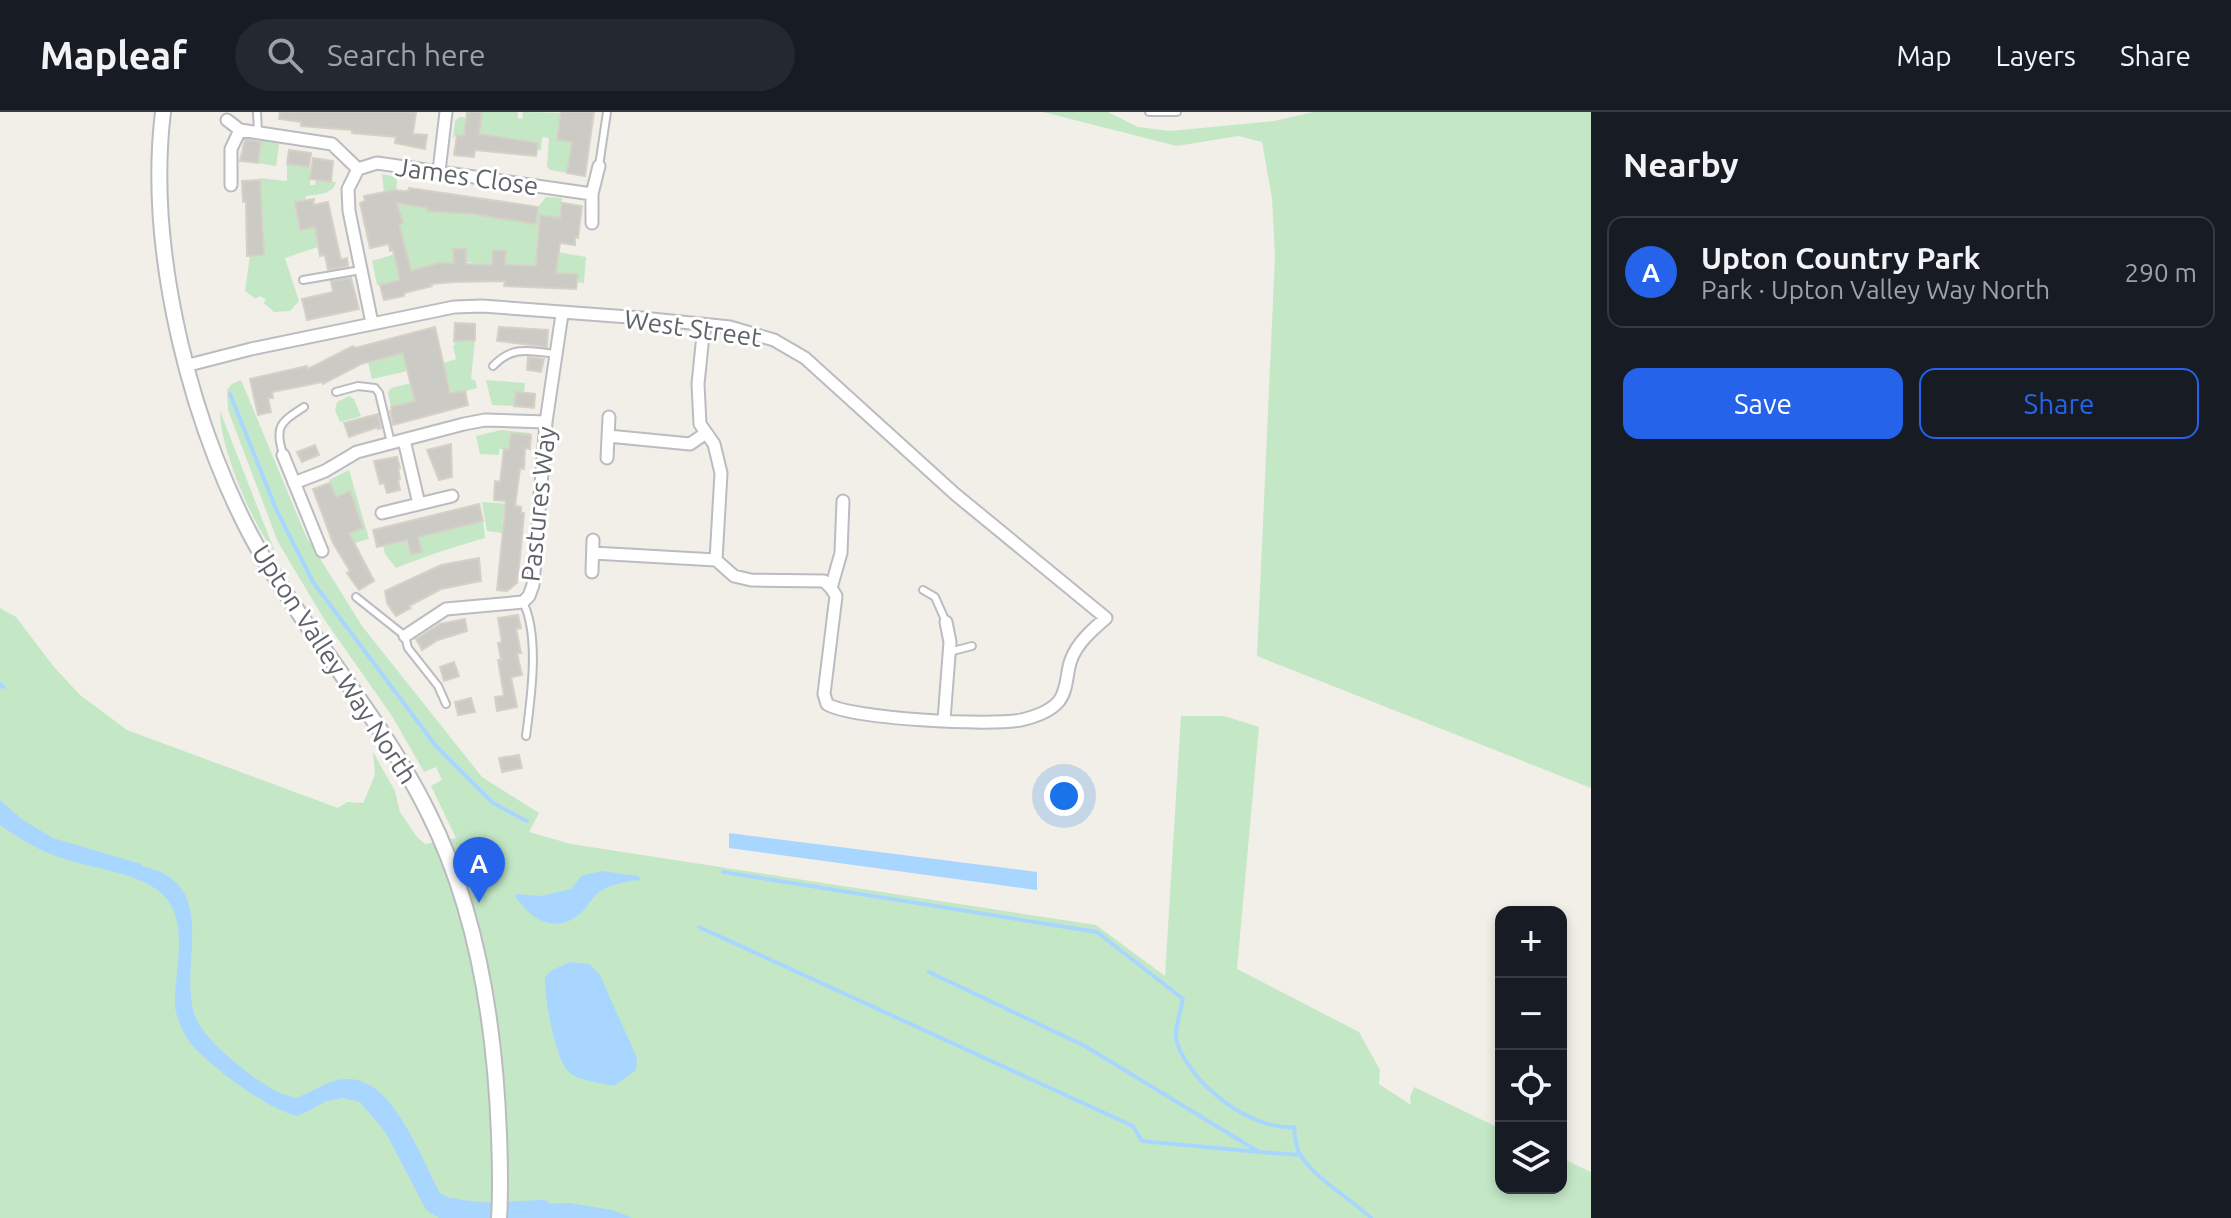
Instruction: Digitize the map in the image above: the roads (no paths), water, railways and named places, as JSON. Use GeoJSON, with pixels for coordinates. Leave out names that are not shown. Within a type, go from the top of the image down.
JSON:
{"type":"FeatureCollection","features":[{"type":"Feature","properties":{"kind":"street","name":"Upton Valley Way North"},"geometry":{"type":"LineString","coordinates":[[163,112],[159,141],[168,279],[185,366],[220,470],[263,557],[387,740],[428,811],[445,851],[471,934],[492,1041],[497,1090],[499,1218]]}},
{"type":"Feature","properties":{"kind":"street"},"geometry":{"type":"LineString","coordinates":[[439,171],[446,112]]}},
{"type":"Feature","properties":{"kind":"street"},"geometry":{"type":"LineString","coordinates":[[227,120],[240,130],[332,144],[358,169]]}},
{"type":"Feature","properties":{"kind":"street"},"geometry":{"type":"LineString","coordinates":[[231,185],[231,149],[240,130]]}},
{"type":"Feature","properties":{"kind":"street","name":"James Close"},"geometry":{"type":"LineString","coordinates":[[372,323],[349,211],[348,189],[358,169],[377,163],[592,194]]}},
{"type":"Feature","properties":{"kind":"street"},"geometry":{"type":"LineString","coordinates":[[592,223],[592,194],[599,166]]}},
{"type":"Feature","properties":{"kind":"street","name":"West Street"},"geometry":{"type":"LineString","coordinates":[[185,366],[251,349],[454,307],[482,306],[642,318],[753,332],[774,340],[805,358],[955,494],[1106,618],[1077,647],[1059,701],[1043,713],[1020,720],[991,723],[944,720]]}},
{"type":"Feature","properties":{"kind":"street","name":"Pastures Way"},"geometry":{"type":"LineString","coordinates":[[405,636],[446,609],[523,602],[529,596],[533,585],[546,422],[562,314]]}},
{"type":"Feature","properties":{"kind":"street"},"geometry":{"type":"LineString","coordinates":[[704,325],[698,384],[700,424],[714,444],[721,473],[716,560]]}},
{"type":"Feature","properties":{"kind":"street"},"geometry":{"type":"LineString","coordinates":[[607,458],[609,417]]}},
{"type":"Feature","properties":{"kind":"street"},"geometry":{"type":"LineString","coordinates":[[294,483],[325,471],[357,452],[485,420],[546,422]]}},
{"type":"Feature","properties":{"kind":"street"},"geometry":{"type":"LineString","coordinates":[[608,436],[690,444],[706,433]]}},
{"type":"Feature","properties":{"kind":"street"},"geometry":{"type":"LineString","coordinates":[[404,440],[419,504]]}},
{"type":"Feature","properties":{"kind":"street"},"geometry":{"type":"LineString","coordinates":[[283,455],[322,551]]}},
{"type":"Feature","properties":{"kind":"street"},"geometry":{"type":"LineString","coordinates":[[382,513],[452,496]]}},
{"type":"Feature","properties":{"kind":"street"},"geometry":{"type":"LineString","coordinates":[[831,588],[841,553],[843,501]]}},
{"type":"Feature","properties":{"kind":"street"},"geometry":{"type":"LineString","coordinates":[[592,572],[593,540]]}},
{"type":"Feature","properties":{"kind":"street"},"geometry":{"type":"LineString","coordinates":[[593,553],[716,560],[734,576],[751,580],[824,581],[836,596],[824,694],[827,704],[836,710],[862,715],[944,720],[950,642],[946,622]]}},
{"type":"Feature","properties":{"kind":"lane"},"geometry":{"type":"LineString","coordinates":[[257,112],[258,132]]}},
{"type":"Feature","properties":{"kind":"lane"},"geometry":{"type":"LineString","coordinates":[[599,166],[607,112]]}},
{"type":"Feature","properties":{"kind":"lane"},"geometry":{"type":"LineString","coordinates":[[1149,112],[1177,112]]}},
{"type":"Feature","properties":{"kind":"lane"},"geometry":{"type":"LineString","coordinates":[[303,280],[361,270]]}},
{"type":"Feature","properties":{"kind":"lane"},"geometry":{"type":"LineString","coordinates":[[493,366],[506,353],[556,354]]}},
{"type":"Feature","properties":{"kind":"lane"},"geometry":{"type":"LineString","coordinates":[[336,392],[358,386],[375,388],[379,393],[391,443]]}},
{"type":"Feature","properties":{"kind":"lane"},"geometry":{"type":"LineString","coordinates":[[283,455],[277,438],[279,427],[285,419],[304,407]]}},
{"type":"Feature","properties":{"kind":"lane"},"geometry":{"type":"LineString","coordinates":[[923,590],[935,597],[946,622]]}},
{"type":"Feature","properties":{"kind":"lane"},"geometry":{"type":"LineString","coordinates":[[356,597],[405,636],[408,648],[438,686],[446,704]]}},
{"type":"Feature","properties":{"kind":"lane"},"geometry":{"type":"LineString","coordinates":[[523,602],[528,612],[532,647],[526,736]]}},
{"type":"Feature","properties":{"kind":"lane"},"geometry":{"type":"LineString","coordinates":[[949,652],[972,646]]}},
{"type":"Feature","properties":{"kind":"water"},"geometry":{"type":"Polygon","coordinates":[[[0,800],[23,820],[53,838],[141,864],[167,876],[182,890],[190,909],[191,998],[196,1018],[209,1037],[252,1076],[274,1090],[295,1098],[333,1081],[347,1079],[364,1082],[392,1106],[441,1194],[452,1199],[482,1202],[481,1218],[439,1218],[426,1210],[386,1133],[360,1102],[343,1098],[327,1101],[298,1116],[255,1096],[209,1061],[188,1040],[177,1015],[175,993],[179,936],[173,909],[166,898],[132,877],[64,859],[23,840],[0,825],[0,800]]]}},
{"type":"Feature","properties":{"kind":"water"},"geometry":{"type":"Polygon","coordinates":[[[729,833],[1037,872],[1037,890],[729,848],[729,833]]]}},
{"type":"Feature","properties":{"kind":"water"},"geometry":{"type":"Polygon","coordinates":[[[601,871],[639,876],[640,880],[603,890],[582,912],[563,923],[554,924],[537,918],[515,896],[541,896],[571,889],[581,876],[601,871]]]}},
{"type":"Feature","properties":{"kind":"water"},"geometry":{"type":"Polygon","coordinates":[[[570,962],[589,964],[599,973],[637,1058],[636,1070],[614,1086],[571,1074],[555,1043],[545,977],[552,970],[570,962]]]}},
{"type":"Feature","properties":{"kind":"water"},"geometry":{"type":"Polygon","coordinates":[[[570,1203],[612,1210],[633,1218],[511,1218],[512,1204],[570,1203]]]}},
{"type":"Feature","properties":{"kind":"waterway"},"geometry":{"type":"LineString","coordinates":[[230,394],[276,509],[313,582],[436,746],[493,803],[527,821]]}},
{"type":"Feature","properties":{"kind":"waterway"},"geometry":{"type":"LineString","coordinates":[[0,684],[3,687]]}},
{"type":"Feature","properties":{"kind":"waterway"},"geometry":{"type":"LineString","coordinates":[[723,872],[1097,932],[1183,999],[1177,1043],[1195,1074],[1209,1089],[1242,1113],[1259,1121],[1294,1127],[1297,1147],[1309,1166],[1371,1218]]}},
{"type":"Feature","properties":{"kind":"waterway"},"geometry":{"type":"LineString","coordinates":[[699,927],[1133,1126],[1142,1141],[1259,1152]]}},
{"type":"Feature","properties":{"kind":"waterway"},"geometry":{"type":"LineString","coordinates":[[929,972],[1085,1046],[1259,1152],[1300,1155]]}},
{"type":"Feature","properties":{"kind":"waterway"},"geometry":{"type":"LineString","coordinates":[[451,1210],[472,1215],[542,1212]]}},
{"type":"Feature","properties":{"kind":"place","name":"Upton Country Park"},"geometry":{"type":"Point","coordinates":[479,903]}}]}
